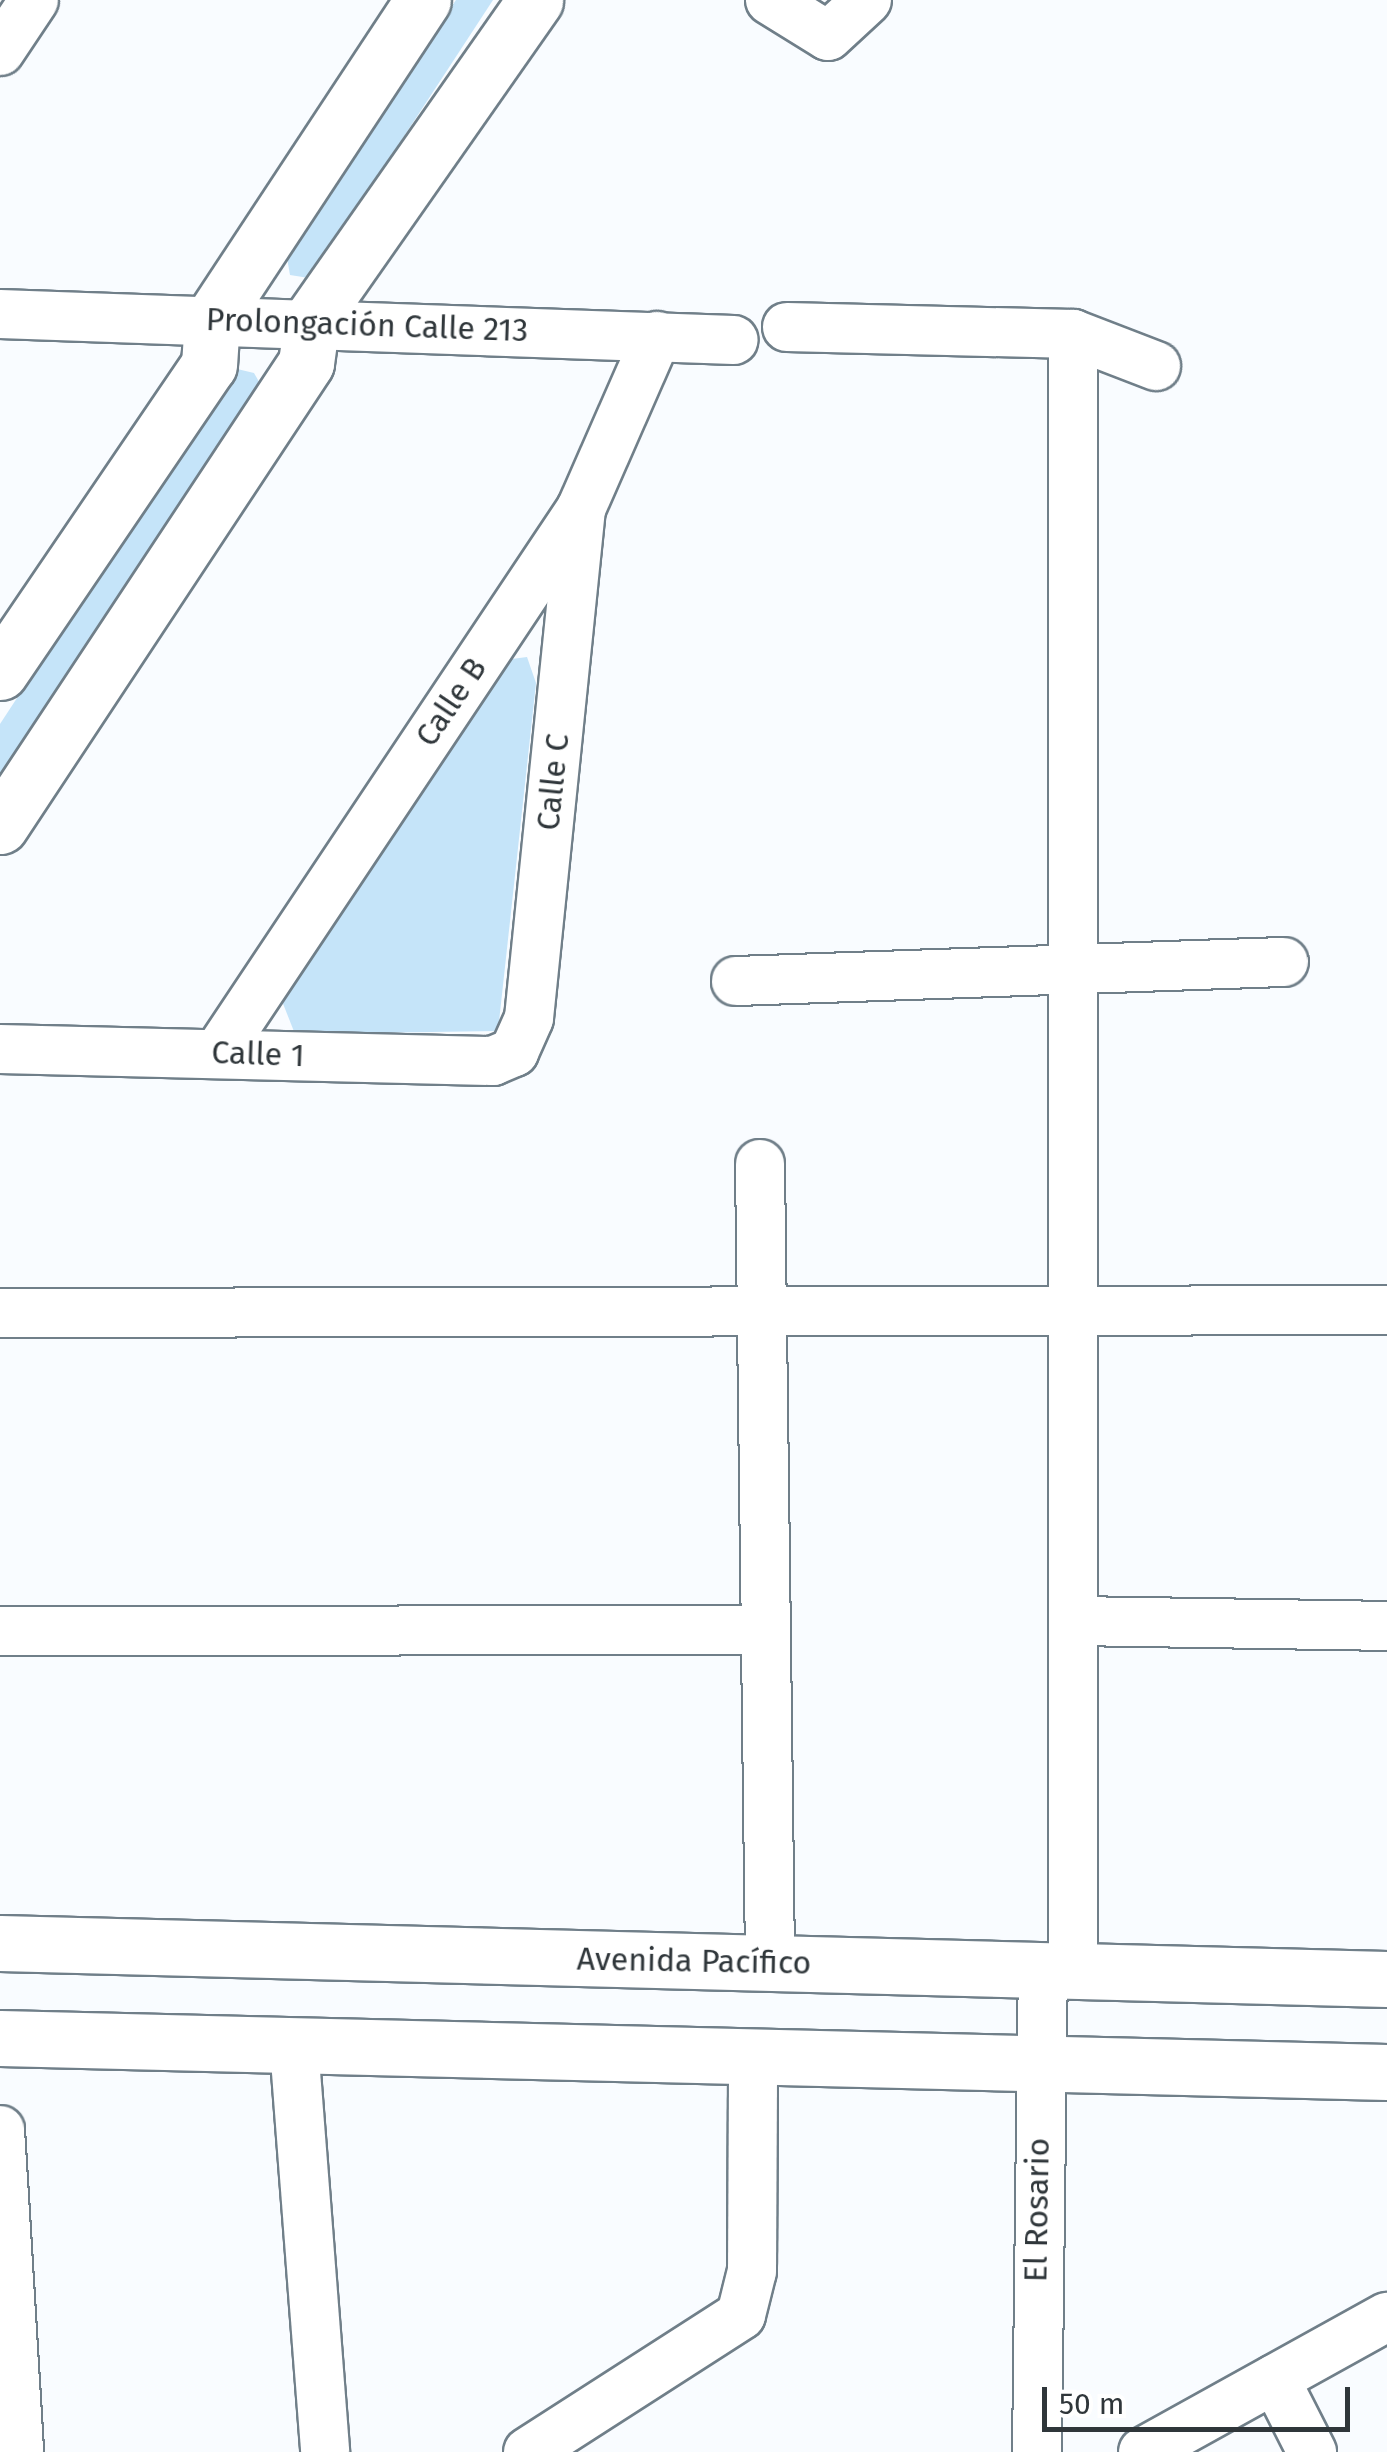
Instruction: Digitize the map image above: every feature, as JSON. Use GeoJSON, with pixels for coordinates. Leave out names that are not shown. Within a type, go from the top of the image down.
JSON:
{"type":"FeatureCollection","features":[{"type":"Feature","properties":{"kind":"street"},"geometry":{"type":"LineString","coordinates":[[0,51],[34,0]]}},
{"type":"Feature","properties":{"kind":"street"},"geometry":{"type":"LineString","coordinates":[[0,672],[208,365],[212,320],[423,0]]}},
{"type":"Feature","properties":{"kind":"street"},"geometry":{"type":"LineString","coordinates":[[0,826],[306,363],[312,318],[535,0]]}},
{"type":"Feature","properties":{"kind":"street"},"geometry":{"type":"LineString","coordinates":[[770,0],[828,36],[867,0]]}},
{"type":"Feature","properties":{"kind":"street","name":"Prolongación Calle 213"},"geometry":{"type":"LineString","coordinates":[[0,314],[212,320],[312,318],[734,340]]}},
{"type":"Feature","properties":{"kind":"street"},"geometry":{"type":"LineString","coordinates":[[787,327],[1073,334],[1156,366]]}},
{"type":"Feature","properties":{"kind":"street","name":"El Rosario"},"geometry":{"type":"LineString","coordinates":[[1037,2452],[1040,2064],[1058,1968],[1074,1620],[1077,970],[1073,334]]}},
{"type":"Feature","properties":{"kind":"street","name":"Calle B"},"geometry":{"type":"LineString","coordinates":[[218,1053],[581,509],[657,336]]}},
{"type":"Feature","properties":{"kind":"street","name":"Calle C"},"geometry":{"type":"LineString","coordinates":[[514,1052],[528,1018],[581,509]]}},
{"type":"Feature","properties":{"kind":"street"},"geometry":{"type":"LineString","coordinates":[[736,981],[1284,962]]}},
{"type":"Feature","properties":{"kind":"street","name":"Calle 1"},"geometry":{"type":"LineString","coordinates":[[0,1048],[494,1061],[514,1052]]}},
{"type":"Feature","properties":{"kind":"street"},"geometry":{"type":"LineString","coordinates":[[760,1164],[770,1964]]}},
{"type":"Feature","properties":{"kind":"street"},"geometry":{"type":"LineString","coordinates":[[0,1313],[1387,1310]]}},
{"type":"Feature","properties":{"kind":"street"},"geometry":{"type":"LineString","coordinates":[[1074,1620],[1387,1626]]}},
{"type":"Feature","properties":{"kind":"street"},"geometry":{"type":"LineString","coordinates":[[0,1631],[766,1630]]}},
{"type":"Feature","properties":{"kind":"street","name":"Avenida Pacífico"},"geometry":{"type":"LineString","coordinates":[[0,1943],[1387,1979]]}},
{"type":"Feature","properties":{"kind":"street"},"geometry":{"type":"LineString","coordinates":[[0,2038],[1387,2072]]}},
{"type":"Feature","properties":{"kind":"street"},"geometry":{"type":"LineString","coordinates":[[294,2046],[324,2452]]}},
{"type":"Feature","properties":{"kind":"street"},"geometry":{"type":"LineString","coordinates":[[528,2452],[742,2315],[752,2272],[753,2057]]}},
{"type":"Feature","properties":{"kind":"street"},"geometry":{"type":"LineString","coordinates":[[0,2130],[19,2452]]}},
{"type":"Feature","properties":{"kind":"street"},"geometry":{"type":"LineString","coordinates":[[1143,2452],[1387,2316]]}},
{"type":"Feature","properties":{"kind":"street"},"geometry":{"type":"LineString","coordinates":[[1275,2379],[1312,2452]]}},
{"type":"Feature","properties":{"kind":"shaded area"},"geometry":{"type":"Polygon","coordinates":[[[456,0],[493,0],[318,268],[309,278],[290,275],[286,252],[456,0]]]}},
{"type":"Feature","properties":{"kind":"shaded area"},"geometry":{"type":"Polygon","coordinates":[[[233,368],[254,373],[262,387],[0,781],[0,724],[233,368]]]}},
{"type":"Feature","properties":{"kind":"shaded area"},"geometry":{"type":"Polygon","coordinates":[[[527,657],[536,683],[498,1031],[295,1034],[280,996],[504,660],[527,657]]]}}]}
